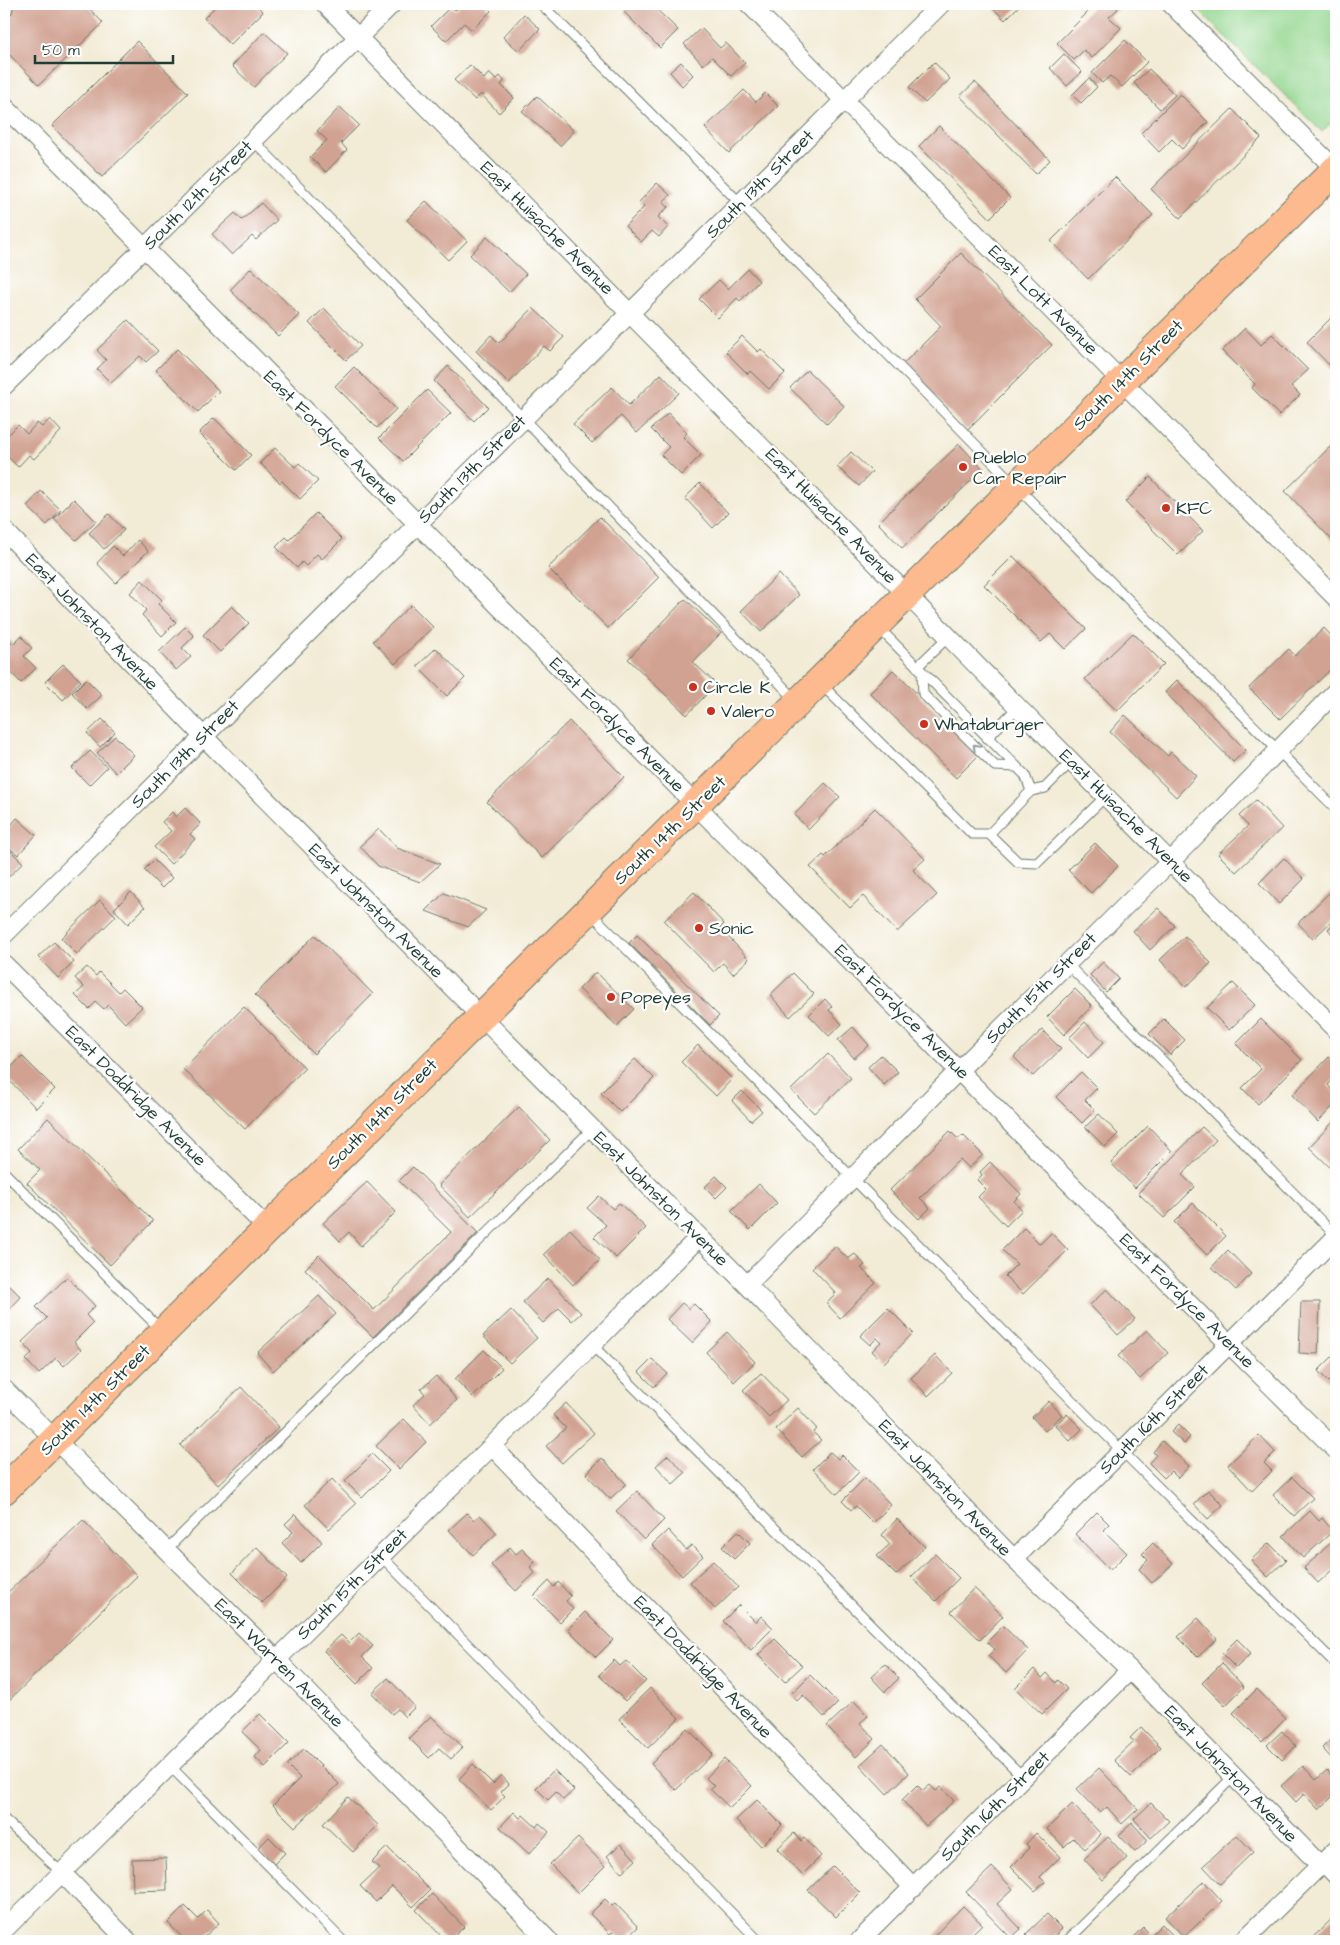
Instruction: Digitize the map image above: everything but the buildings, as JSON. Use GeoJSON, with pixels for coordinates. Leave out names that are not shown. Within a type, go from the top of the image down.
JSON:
{"type":"FeatureCollection","features":[{"type":"Feature","properties":{"kind":"main road","name":"South 14th Street"},"geometry":{"type":"LineString","coordinates":[[4,1490],[1336,169]]}},
{"type":"Feature","properties":{"kind":"street","name":"East Huisache Avenue"},"geometry":{"type":"LineString","coordinates":[[326,4],[1171,860],[1336,1030]]}},
{"type":"Feature","properties":{"kind":"street","name":"South 12th Street"},"geometry":{"type":"LineString","coordinates":[[4,386],[392,4]]}},
{"type":"Feature","properties":{"kind":"street","name":"East Lott Avenue"},"geometry":{"type":"LineString","coordinates":[[749,4],[845,99],[1336,598]]}},
{"type":"Feature","properties":{"kind":"street","name":"South 13th Street"},"geometry":{"type":"LineString","coordinates":[[4,935],[941,4]]}},
{"type":"Feature","properties":{"kind":"street"},"geometry":{"type":"LineString","coordinates":[[1171,4],[1336,169]]}},
{"type":"Feature","properties":{"kind":"street","name":"East Fordyce Avenue"},"geometry":{"type":"LineString","coordinates":[[4,106],[416,524],[1336,1450]]}},
{"type":"Feature","properties":{"kind":"street","name":"East Johnston Avenue"},"geometry":{"type":"LineString","coordinates":[[4,530],[203,736],[1014,1559],[1130,1670],[1320,1865]]}},
{"type":"Feature","properties":{"kind":"street","name":"South 15th Street"},"geometry":{"type":"LineString","coordinates":[[746,1285],[958,1070],[1171,860],[1336,691]]}},
{"type":"Feature","properties":{"kind":"street","name":"East Doddridge Avenue"},"geometry":{"type":"LineString","coordinates":[[4,964],[267,1228]]}},
{"type":"Feature","properties":{"kind":"street","name":"South 16th Street"},"geometry":{"type":"LineString","coordinates":[[1014,1559],[1336,1237]]}},
{"type":"Feature","properties":{"kind":"street","name":"South 15th Street"},"geometry":{"type":"LineString","coordinates":[[4,1930],[699,1238]]}},
{"type":"Feature","properties":{"kind":"street","name":"East Warren Avenue"},"geometry":{"type":"LineString","coordinates":[[4,1389],[276,1659],[549,1941]]}},
{"type":"Feature","properties":{"kind":"street","name":"East Doddridge Avenue"},"geometry":{"type":"LineString","coordinates":[[492,1446],[914,1888]]}},
{"type":"Feature","properties":{"kind":"street","name":"South 16th Street"},"geometry":{"type":"LineString","coordinates":[[859,1941],[1130,1670]]}},
{"type":"Feature","properties":{"kind":"street"},"geometry":{"type":"LineString","coordinates":[[1243,1941],[1336,1850]]}},
{"type":"Feature","properties":{"kind":"street"},"geometry":{"type":"LineString","coordinates":[[61,1872],[128,1941]]}},
{"type":"Feature","properties":{"kind":"lane"},"geometry":{"type":"LineString","coordinates":[[541,4],[740,203],[1016,486],[1336,809]]}},
{"type":"Feature","properties":{"kind":"lane"},"geometry":{"type":"LineString","coordinates":[[254,140],[798,702]]}},
{"type":"Feature","properties":{"kind":"lane"},"geometry":{"type":"LineString","coordinates":[[876,625],[1017,767],[1025,776],[1031,791]]}},
{"type":"Feature","properties":{"kind":"lane"},"geometry":{"type":"LineString","coordinates":[[919,669],[949,636]]}},
{"type":"Feature","properties":{"kind":"lane"},"geometry":{"type":"LineString","coordinates":[[919,669],[923,694],[995,766],[1017,767]]}},
{"type":"Feature","properties":{"kind":"lane"},"geometry":{"type":"LineString","coordinates":[[818,682],[972,834],[989,834],[1018,862],[1037,863],[1107,796]]}},
{"type":"Feature","properties":{"kind":"lane"},"geometry":{"type":"LineString","coordinates":[[987,738],[1018,706]]}},
{"type":"Feature","properties":{"kind":"lane"},"geometry":{"type":"LineString","coordinates":[[989,834],[1031,791],[1045,788],[1072,761]]}},
{"type":"Feature","properties":{"kind":"lane"},"geometry":{"type":"LineString","coordinates":[[588,910],[1122,1451],[1336,1664]]}},
{"type":"Feature","properties":{"kind":"lane"},"geometry":{"type":"LineString","coordinates":[[1066,964],[1336,1237]]}},
{"type":"Feature","properties":{"kind":"lane"},"geometry":{"type":"LineString","coordinates":[[166,1550],[592,1129]]}},
{"type":"Feature","properties":{"kind":"lane"},"geometry":{"type":"LineString","coordinates":[[4,1172],[163,1332]]}},
{"type":"Feature","properties":{"kind":"lane"},"geometry":{"type":"LineString","coordinates":[[592,1345],[1023,1778]]}},
{"type":"Feature","properties":{"kind":"lane"},"geometry":{"type":"LineString","coordinates":[[381,1556],[758,1941]]}},
{"type":"Feature","properties":{"kind":"lane"},"geometry":{"type":"LineString","coordinates":[[169,1765],[343,1941]]}},
{"type":"Feature","properties":{"kind":"lane"},"geometry":{"type":"LineString","coordinates":[[1067,1941],[1233,1777]]}},
{"type":"Feature","properties":{"kind":"lane"},"geometry":{"type":"LineString","coordinates":[[4,1819],[61,1872]]}},
{"type":"Feature","properties":{"kind":"lane"},"geometry":{"type":"LineString","coordinates":[[1320,1865],[1336,1882]]}},
{"type":"Feature","properties":{"kind":"green space"},"geometry":{"type":"Polygon","coordinates":[[[1192,4],[1336,4],[1336,118],[1322,132],[1192,4]]]}},
{"type":"Feature","properties":{"kind":"place","name":"Pueblo Car Repair"},"geometry":{"type":"Point","coordinates":[963,467]}},
{"type":"Feature","properties":{"kind":"place","name":"KFC"},"geometry":{"type":"Point","coordinates":[1166,508]}},
{"type":"Feature","properties":{"kind":"place","name":"Circle K"},"geometry":{"type":"Point","coordinates":[693,687]}},
{"type":"Feature","properties":{"kind":"place","name":"Valero"},"geometry":{"type":"Point","coordinates":[711,711]}},
{"type":"Feature","properties":{"kind":"place","name":"Whataburger"},"geometry":{"type":"Point","coordinates":[924,724]}},
{"type":"Feature","properties":{"kind":"place","name":"Sonic"},"geometry":{"type":"Point","coordinates":[699,928]}},
{"type":"Feature","properties":{"kind":"place","name":"Popeyes"},"geometry":{"type":"Point","coordinates":[611,997]}}]}
